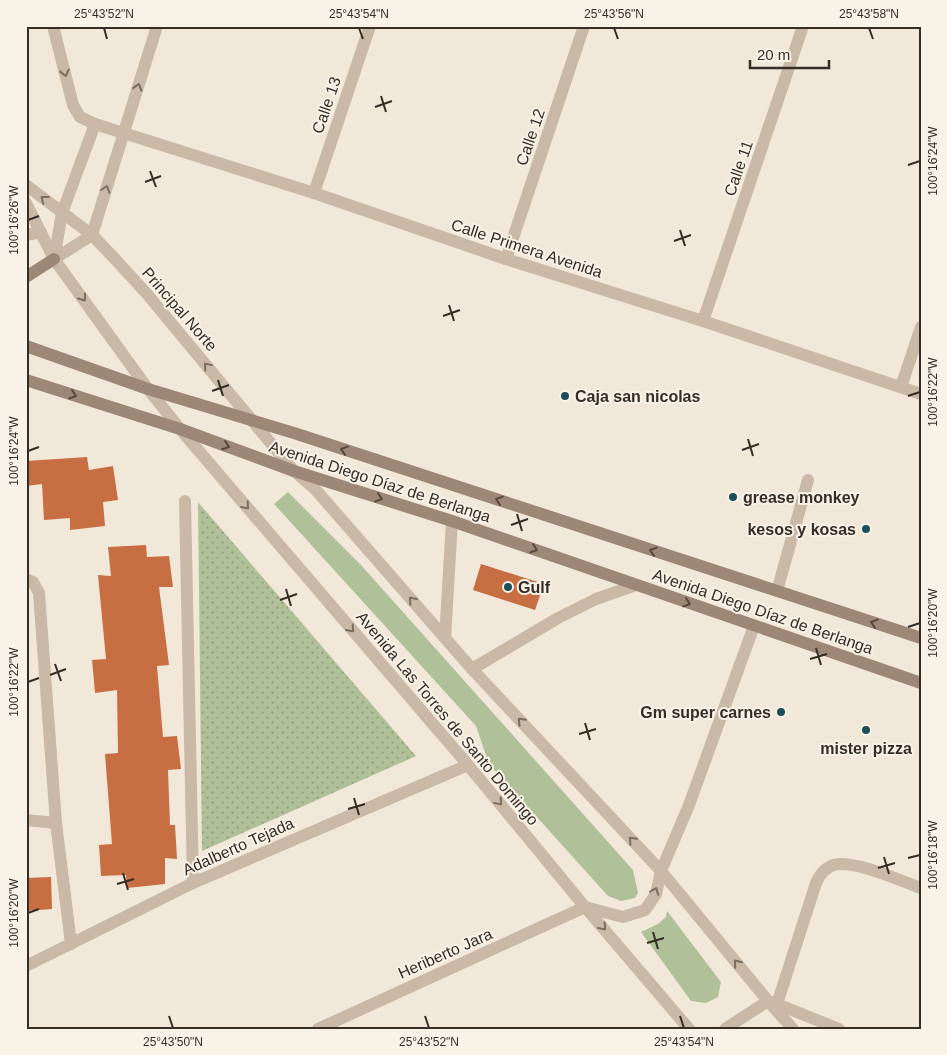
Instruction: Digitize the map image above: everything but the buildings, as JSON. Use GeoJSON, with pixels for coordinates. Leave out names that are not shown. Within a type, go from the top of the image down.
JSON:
{"type":"FeatureCollection","features":[{"type":"Feature","properties":{"kind":"main road"},"geometry":{"type":"LineString","coordinates":[[26,277],[54,258]]}},
{"type":"Feature","properties":{"kind":"main road","name":"Avenida Diego Díaz de Berlanga"},"geometry":{"type":"LineString","coordinates":[[26,346],[148,389],[303,436],[921,638]]}},
{"type":"Feature","properties":{"kind":"main road","name":"Avenida Diego Díaz de Berlanga"},"geometry":{"type":"LineString","coordinates":[[26,380],[180,429],[294,471],[452,521],[921,683]]}},
{"type":"Feature","properties":{"kind":"street","name":"Calle Primera Avenida"},"geometry":{"type":"LineString","coordinates":[[53,26],[73,105],[80,116],[95,124],[314,193],[921,394]]}},
{"type":"Feature","properties":{"kind":"street"},"geometry":{"type":"LineString","coordinates":[[54,258],[92,235],[157,26]]}},
{"type":"Feature","properties":{"kind":"street","name":"Calle 13"},"geometry":{"type":"LineString","coordinates":[[314,193],[370,26]]}},
{"type":"Feature","properties":{"kind":"street","name":"Calle 12"},"geometry":{"type":"LineString","coordinates":[[506,258],[584,26]]}},
{"type":"Feature","properties":{"kind":"street","name":"Calle 11"},"geometry":{"type":"LineString","coordinates":[[703,321],[803,26]]}},
{"type":"Feature","properties":{"kind":"street"},"geometry":{"type":"LineString","coordinates":[[54,258],[62,213],[95,124]]}},
{"type":"Feature","properties":{"kind":"street","name":"Principal Norte"},"geometry":{"type":"LineString","coordinates":[[26,185],[92,235],[143,290],[294,471]]}},
{"type":"Feature","properties":{"kind":"street"},"geometry":{"type":"LineString","coordinates":[[26,203],[54,258],[148,389],[180,429]]}},
{"type":"Feature","properties":{"kind":"street"},"geometry":{"type":"LineString","coordinates":[[26,235],[41,232]]}},
{"type":"Feature","properties":{"kind":"street"},"geometry":{"type":"LineString","coordinates":[[901,387],[921,327]]}},
{"type":"Feature","properties":{"kind":"street","name":"Avenida Las Torres de Santo Domingo"},"geometry":{"type":"LineString","coordinates":[[180,429],[468,765],[689,1029]]}},
{"type":"Feature","properties":{"kind":"street"},"geometry":{"type":"LineString","coordinates":[[294,471],[315,489],[472,669],[661,871],[773,1002],[793,1029]]}},
{"type":"Feature","properties":{"kind":"street"},"geometry":{"type":"LineString","coordinates":[[777,591],[808,480]]}},
{"type":"Feature","properties":{"kind":"street"},"geometry":{"type":"LineString","coordinates":[[185,500],[193,883]]}},
{"type":"Feature","properties":{"kind":"street"},"geometry":{"type":"LineString","coordinates":[[445,638],[452,521]]}},
{"type":"Feature","properties":{"kind":"street"},"geometry":{"type":"LineString","coordinates":[[26,578],[33,582],[39,593],[56,823],[71,944]]}},
{"type":"Feature","properties":{"kind":"street"},"geometry":{"type":"LineString","coordinates":[[472,669],[558,618],[596,599],[636,585]]}},
{"type":"Feature","properties":{"kind":"street"},"geometry":{"type":"LineString","coordinates":[[586,907],[623,917],[645,910],[656,894],[661,871],[689,805],[754,626]]}},
{"type":"Feature","properties":{"kind":"street","name":"Adalberto Tejada"},"geometry":{"type":"LineString","coordinates":[[26,966],[193,883],[468,765]]}},
{"type":"Feature","properties":{"kind":"street"},"geometry":{"type":"LineString","coordinates":[[26,820],[56,823]]}},
{"type":"Feature","properties":{"kind":"street"},"geometry":{"type":"LineString","coordinates":[[725,1029],[773,1002],[816,883],[820,874],[826,869],[838,864],[861,868],[921,888]]}},
{"type":"Feature","properties":{"kind":"street","name":"Heriberto Jara"},"geometry":{"type":"LineString","coordinates":[[318,1029],[586,907]]}},
{"type":"Feature","properties":{"kind":"street"},"geometry":{"type":"LineString","coordinates":[[773,1002],[839,1029]]}},
{"type":"Feature","properties":{"kind":"green space"},"geometry":{"type":"Polygon","coordinates":[[[288,492],[361,565],[633,870],[638,893],[635,898],[621,901],[608,896],[489,764],[476,726],[274,504],[288,492]]]}},
{"type":"Feature","properties":{"kind":"green space"},"geometry":{"type":"Polygon","coordinates":[[[198,502],[416,756],[202,851],[198,502]]]}},
{"type":"Feature","properties":{"kind":"green space"},"geometry":{"type":"Polygon","coordinates":[[[667,911],[721,982],[718,997],[706,1003],[691,1001],[641,932],[658,924],[666,917],[667,911]]]}},
{"type":"Feature","properties":{"kind":"place","name":"Caja san nicolas"},"geometry":{"type":"Point","coordinates":[565,396]}},
{"type":"Feature","properties":{"kind":"place","name":"grease monkey"},"geometry":{"type":"Point","coordinates":[733,497]}},
{"type":"Feature","properties":{"kind":"place","name":"kesos y kosas"},"geometry":{"type":"Point","coordinates":[866,529]}},
{"type":"Feature","properties":{"kind":"place","name":"Gulf"},"geometry":{"type":"Point","coordinates":[508,587]}},
{"type":"Feature","properties":{"kind":"place","name":"Gm super carnes"},"geometry":{"type":"Point","coordinates":[781,712]}},
{"type":"Feature","properties":{"kind":"place","name":"mister pizza"},"geometry":{"type":"Point","coordinates":[866,730]}}]}
